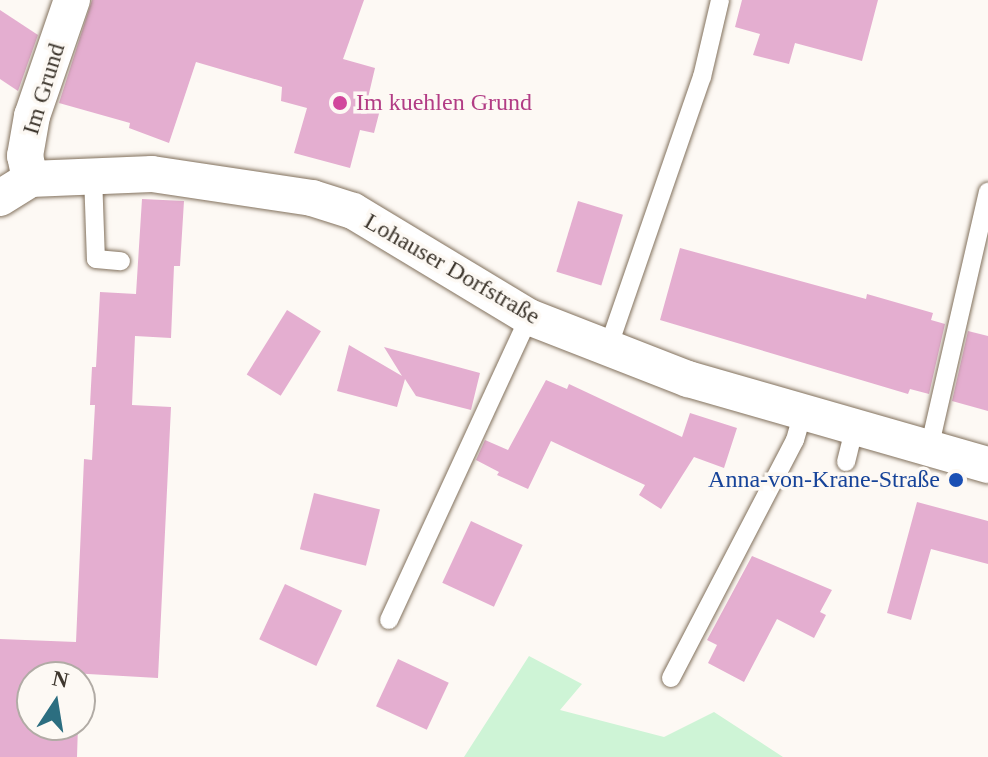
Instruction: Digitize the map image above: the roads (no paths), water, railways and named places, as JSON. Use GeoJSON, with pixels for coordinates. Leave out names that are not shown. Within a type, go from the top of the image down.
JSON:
{"type":"FeatureCollection","features":[{"type":"Feature","properties":{"kind":"street","name":"Im Grund"},"geometry":{"type":"LineString","coordinates":[[30,179],[25,156],[32,116],[72,0]]}},
{"type":"Feature","properties":{"kind":"street","name":"Lohauser Dorfstraße"},"geometry":{"type":"LineString","coordinates":[[0,198],[30,179],[152,174],[312,198],[353,211],[529,317],[688,379],[988,465]]}},
{"type":"Feature","properties":{"kind":"lane"},"geometry":{"type":"LineString","coordinates":[[608,348],[702,77],[720,0]]}},
{"type":"Feature","properties":{"kind":"lane"},"geometry":{"type":"LineString","coordinates":[[93,175],[96,259],[121,261]]}},
{"type":"Feature","properties":{"kind":"lane"},"geometry":{"type":"LineString","coordinates":[[929,449],[988,192]]}},
{"type":"Feature","properties":{"kind":"lane"},"geometry":{"type":"LineString","coordinates":[[389,620],[529,317]]}},
{"type":"Feature","properties":{"kind":"lane"},"geometry":{"type":"LineString","coordinates":[[671,678],[795,440],[803,412]]}},
{"type":"Feature","properties":{"kind":"lane"},"geometry":{"type":"LineString","coordinates":[[846,462],[855,427]]}},
{"type":"Feature","properties":{"kind":"place","name":"Im kuehlen Grund"},"geometry":{"type":"Point","coordinates":[340,103]}},
{"type":"Feature","properties":{"kind":"place","name":"Anna-von-Krane-Straße"},"geometry":{"type":"Point","coordinates":[956,480]}}]}
